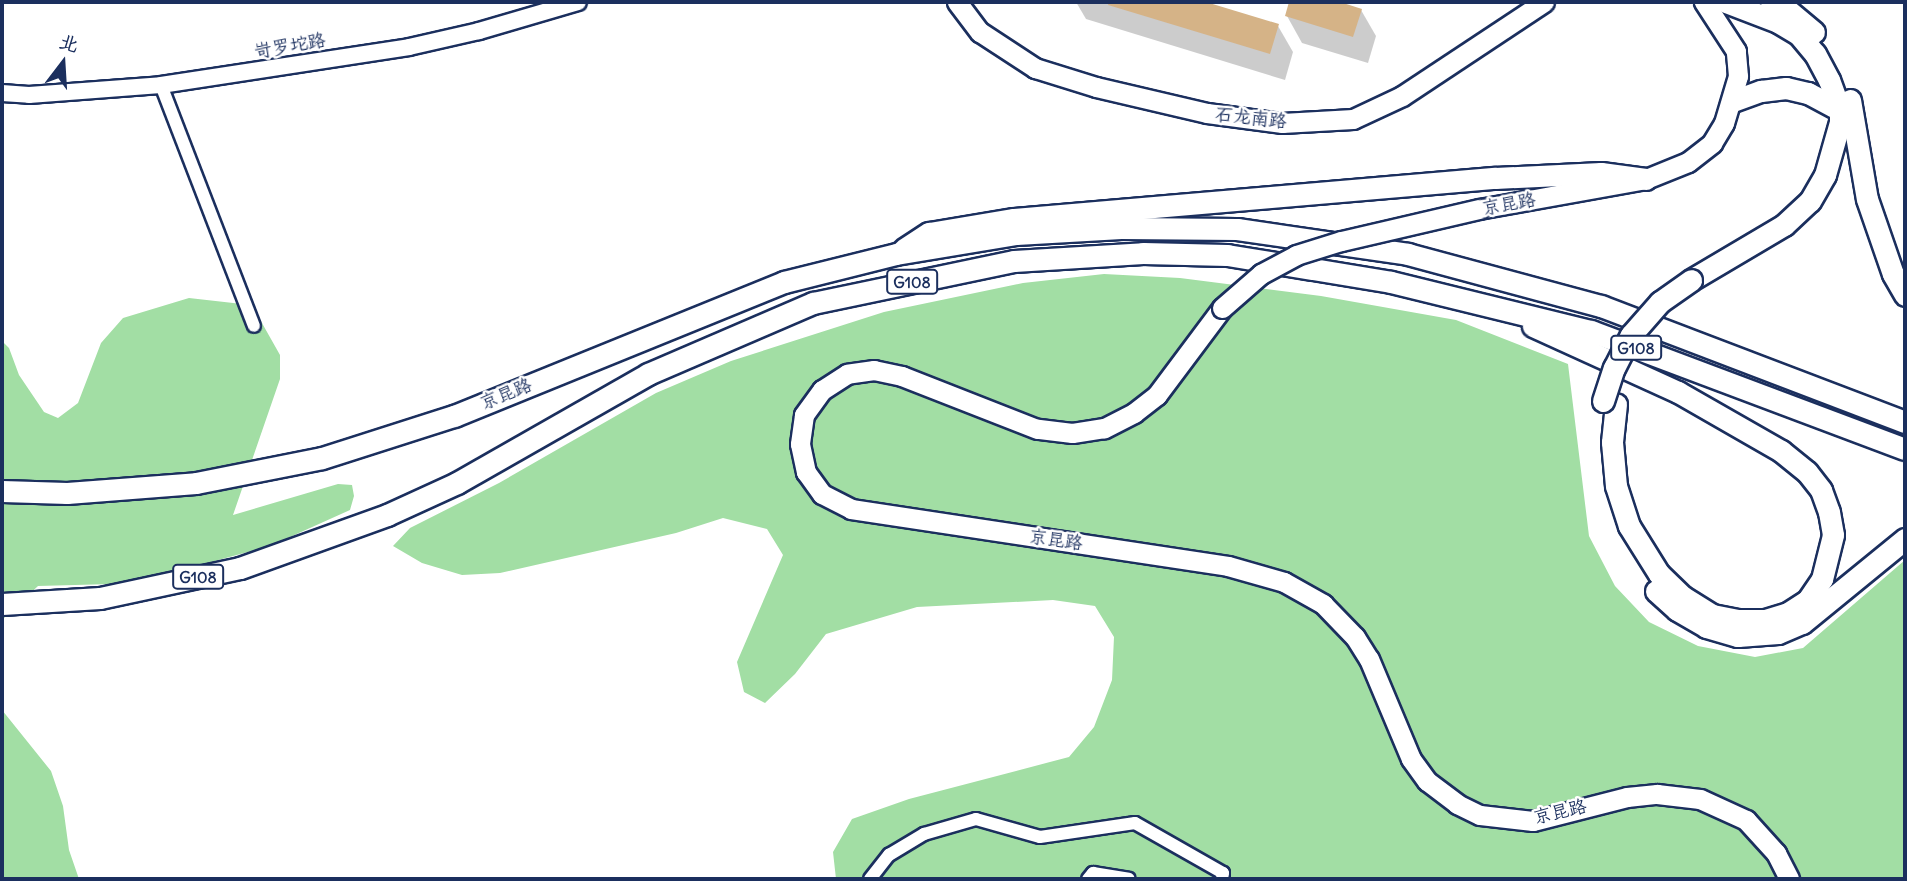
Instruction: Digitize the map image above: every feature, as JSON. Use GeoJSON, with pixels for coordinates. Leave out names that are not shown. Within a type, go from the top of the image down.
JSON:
{"type":"FeatureCollection","features":[{"type":"Feature","properties":{"kind":"highway"},"geometry":{"type":"LineString","coordinates":[[1727,2],[1778,22],[1798,34],[1815,54],[1846,115]]}},
{"type":"Feature","properties":{"kind":"highway"},"geometry":{"type":"LineString","coordinates":[[1771,2],[1807,24],[1825,44],[1843,77],[1846,115],[1867,199],[1893,274],[1905,295]]}},
{"type":"Feature","properties":{"kind":"highway"},"geometry":{"type":"LineString","coordinates":[[1733,101],[1761,91],[1786,88],[1808,93],[1846,115]]}},
{"type":"Feature","properties":{"kind":"highway"},"geometry":{"type":"LineString","coordinates":[[1846,115],[1840,122],[1825,176],[1810,201],[1784,225],[1694,286],[1660,302],[1631,335],[1614,368],[1600,465],[1609,514],[1617,533],[1650,585],[1677,610],[1706,627],[1738,636],[1778,634],[1802,624],[1905,539]]}},
{"type":"Feature","properties":{"kind":"highway"},"geometry":{"type":"LineString","coordinates":[[896,254],[929,233],[1027,218],[1495,178],[1601,173],[1646,179]]}},
{"type":"Feature","properties":{"kind":"highway","name":"京昆路"},"geometry":{"type":"LineString","coordinates":[[2,491],[66,493],[196,483],[321,458],[454,416],[784,282],[896,254],[1016,234],[1121,228],[1237,229],[1408,254],[1601,306],[1905,422]]}},
{"type":"Feature","properties":{"kind":"highway","name":"G108"},"geometry":{"type":"LineString","coordinates":[[2,604],[100,598],[240,568],[387,515],[457,483],[648,374],[813,303],[1014,261],[1143,254],[1227,255],[1391,282],[1591,331],[1905,449]]}},
{"type":"Feature","properties":{"kind":"highway"},"geometry":{"type":"LineString","coordinates":[[1483,303],[1678,392],[1781,451],[1807,472],[1821,490],[1833,535],[1822,579],[1808,600],[1788,613],[1765,620],[1738,620],[1712,615],[1683,597],[1660,574],[1629,526],[1616,486],[1610,402]]}},
{"type":"Feature","properties":{"kind":"main road","name":"石龙南路"},"geometry":{"type":"LineString","coordinates":[[957,2],[979,32],[1035,68],[1096,87],[1207,113],[1282,124],[1353,119],[1402,96],[1544,2]]}},
{"type":"Feature","properties":{"kind":"main road"},"geometry":{"type":"LineString","coordinates":[[1646,179],[1688,162],[1712,143],[1733,101],[1738,76],[1736,51],[1704,2]]}},
{"type":"Feature","properties":{"kind":"main road","name":"京昆路"},"geometry":{"type":"LineString","coordinates":[[1646,179],[1479,209],[1341,241],[1296,255],[1261,274],[1222,308],[1157,395],[1134,413],[1104,428],[1072,433],[1037,429],[902,376],[874,370],[847,374],[821,390],[804,415],[800,444],[806,472],[822,494],[851,509],[1228,566],[1284,582],[1323,604],[1355,637],[1369,659],[1411,759],[1433,787],[1457,804],[1480,815],[1533,821],[1627,797],[1657,794],[1700,799],[1746,820],[1776,853],[1789,879]]}},
{"type":"Feature","properties":{"kind":"street","name":"岢罗坨路"},"geometry":{"type":"LineString","coordinates":[[2,93],[29,95],[161,85],[409,47],[479,32],[578,2]]}},
{"type":"Feature","properties":{"kind":"street"},"geometry":{"type":"LineString","coordinates":[[161,85],[254,326]]}},
{"type":"Feature","properties":{"kind":"street"},"geometry":{"type":"LineString","coordinates":[[870,879],[889,855],[924,834],[976,819],[1041,837],[1135,823],[1223,873],[1222,879]]}},
{"type":"Feature","properties":{"kind":"street"},"geometry":{"type":"LineString","coordinates":[[1088,879],[1093,873],[1129,879]]}},
{"type":"Feature","properties":{"kind":"green space"},"geometry":{"type":"Polygon","coordinates":[[[1104,274],[1180,278],[1321,296],[1456,320],[1568,364],[1589,536],[1615,586],[1649,622],[1698,646],[1755,657],[1803,648],[1905,560],[1905,879],[836,879],[833,852],[852,819],[909,799],[1069,757],[1094,727],[1112,680],[1114,637],[1095,606],[1053,600],[917,607],[826,634],[795,674],[765,703],[744,692],[737,662],[783,555],[767,529],[723,518],[676,533],[500,573],[462,575],[422,563],[393,546],[410,528],[499,483],[656,393],[731,361],[884,312],[1023,283],[1104,274]]]}},
{"type":"Feature","properties":{"kind":"green space"},"geometry":{"type":"Polygon","coordinates":[[[189,298],[242,304],[258,316],[280,355],[280,379],[233,515],[338,484],[352,485],[354,496],[350,510],[270,546],[145,580],[112,584],[38,586],[2,620],[2,341],[9,348],[19,375],[44,412],[58,418],[78,403],[101,343],[123,318],[189,298]]]}},
{"type":"Feature","properties":{"kind":"green space"},"geometry":{"type":"Polygon","coordinates":[[[2,710],[51,771],[63,806],[69,850],[79,879],[2,879],[2,710]]]}},
{"type":"Feature","properties":{"kind":"building"},"geometry":{"type":"Polygon","coordinates":[[[1109,2],[1206,2],[1279,24],[1270,54],[1108,5],[1109,2]]]}},
{"type":"Feature","properties":{"kind":"building"},"geometry":{"type":"Polygon","coordinates":[[[1289,2],[1340,2],[1362,9],[1353,37],[1285,16],[1289,2]]]}}]}
